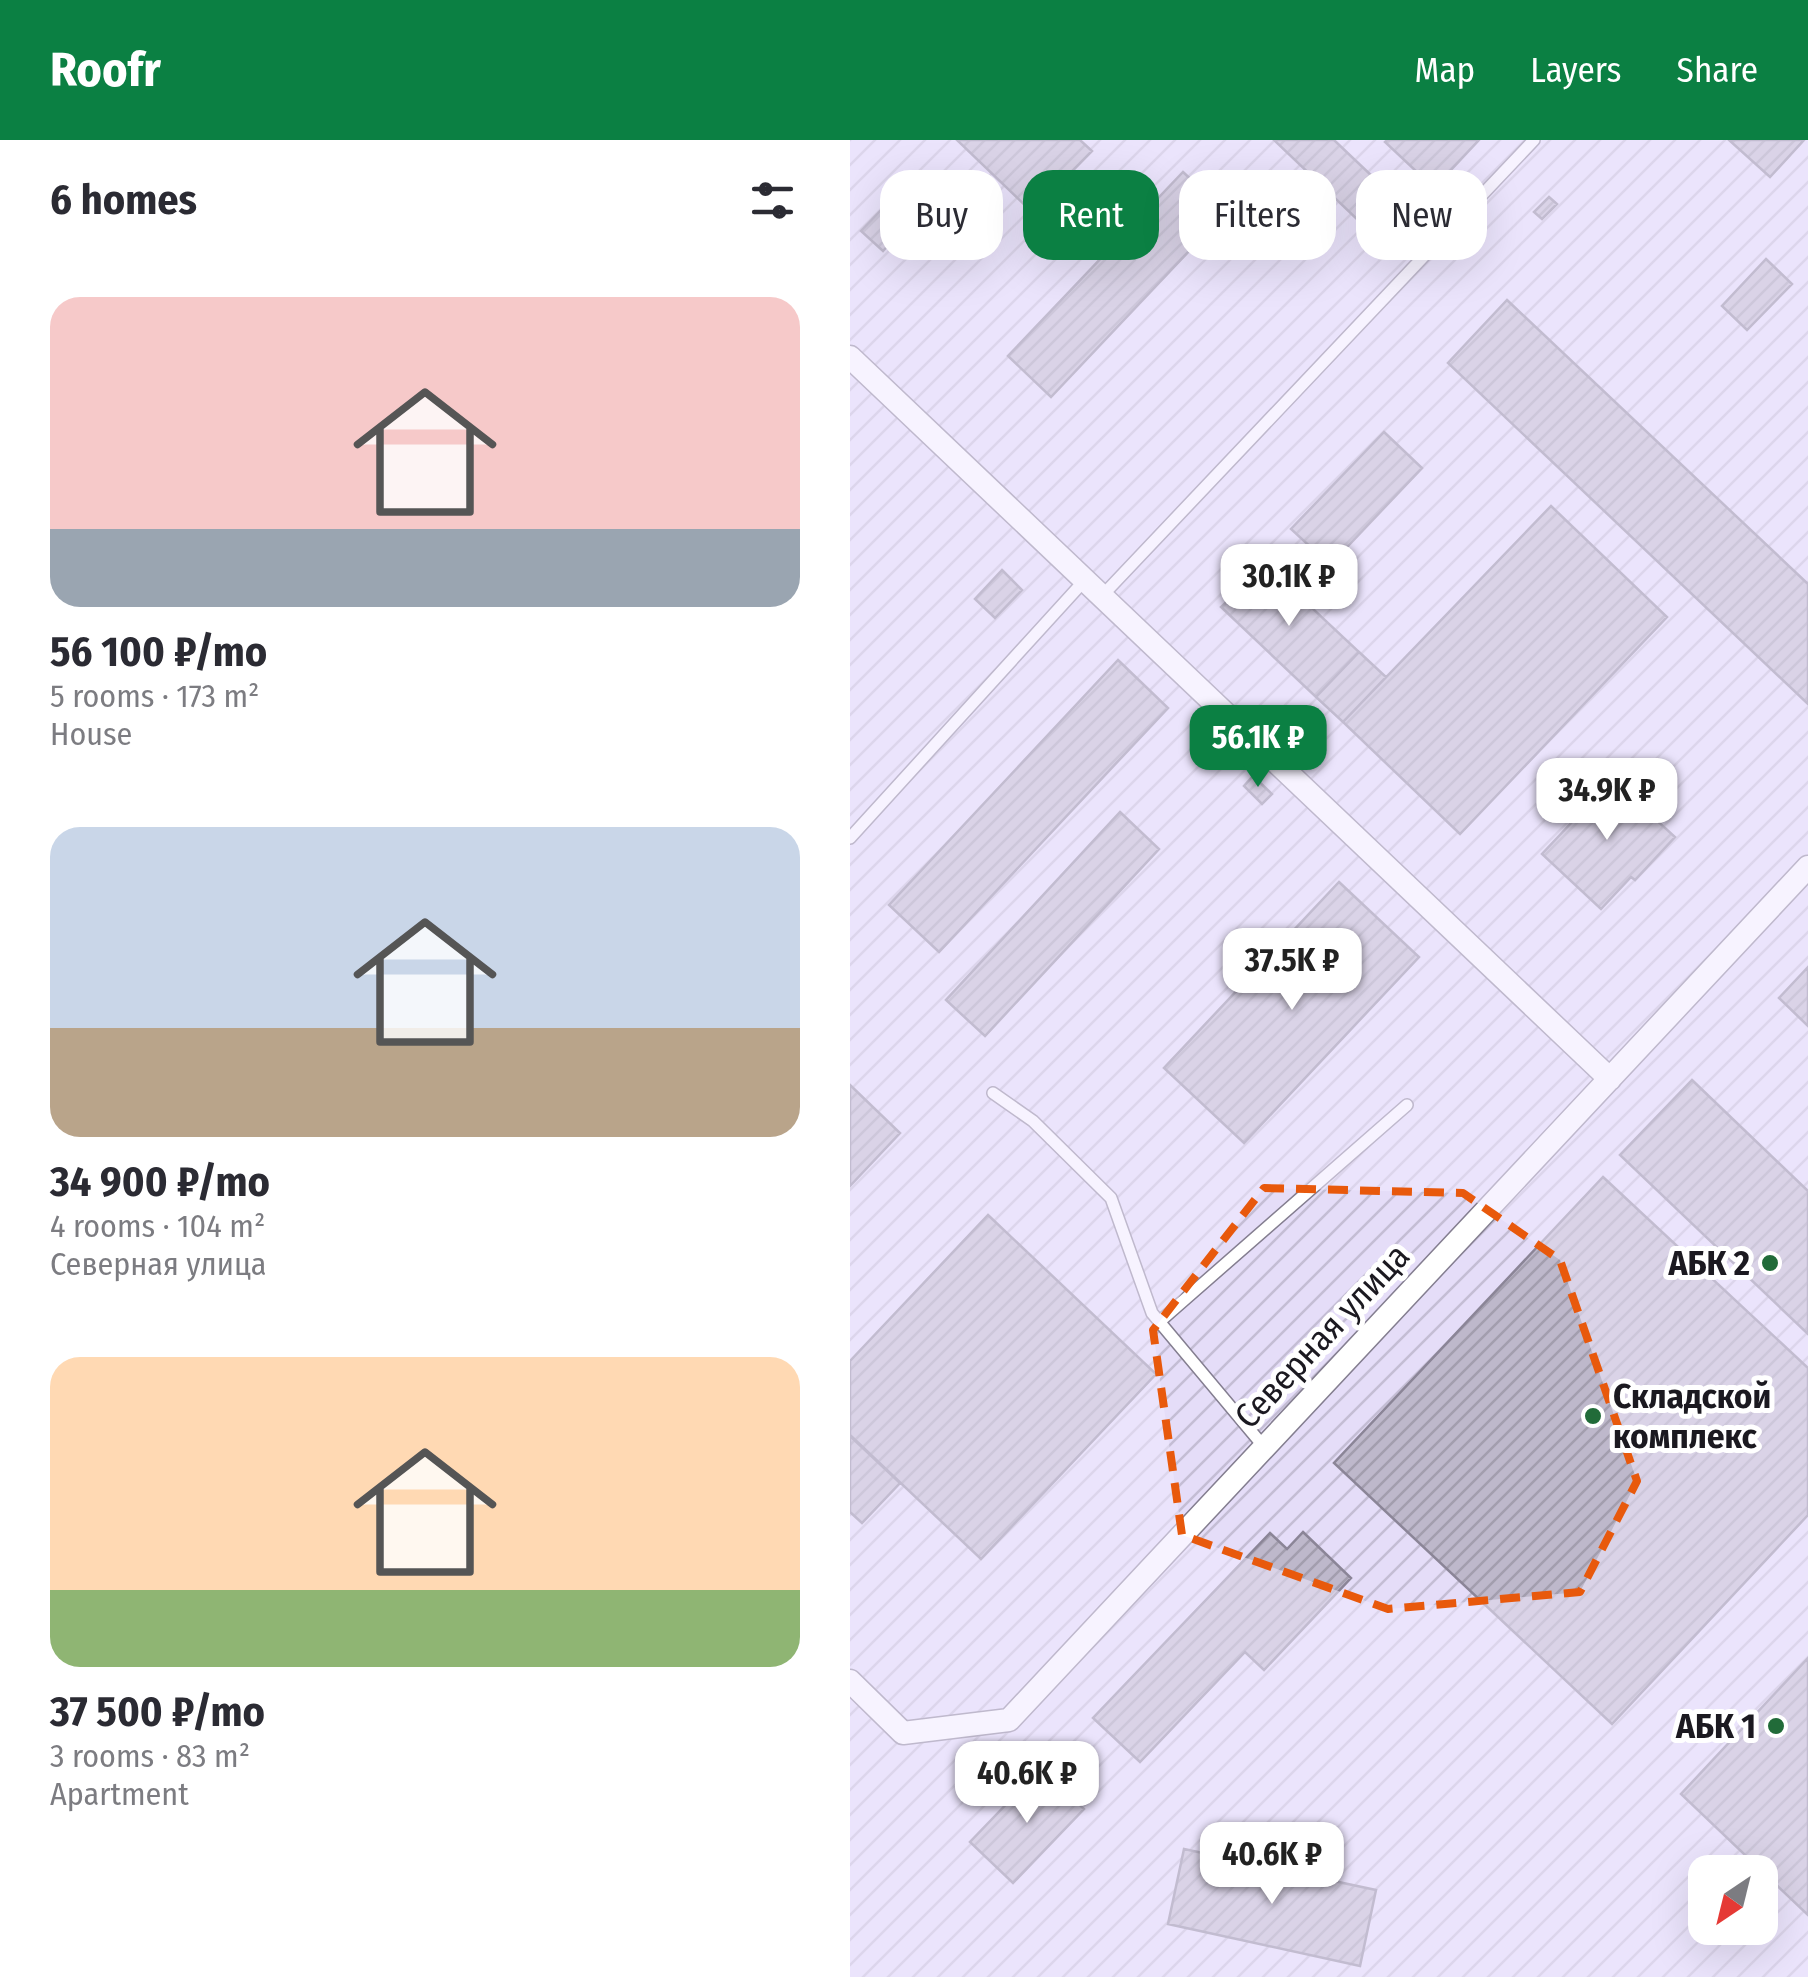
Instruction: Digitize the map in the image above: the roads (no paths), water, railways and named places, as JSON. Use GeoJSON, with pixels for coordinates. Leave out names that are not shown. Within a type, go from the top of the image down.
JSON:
{"type":"FeatureCollection","features":[{"type":"Feature","properties":{"kind":"street"},"geometry":{"type":"LineString","coordinates":[[850,357],[1610,1079]]}},
{"type":"Feature","properties":{"kind":"street","name":"Северная улица"},"geometry":{"type":"LineString","coordinates":[[850,1682],[903,1732],[1008,1720],[1808,866]]}},
{"type":"Feature","properties":{"kind":"lane"},"geometry":{"type":"LineString","coordinates":[[850,838],[1534,140]]}},
{"type":"Feature","properties":{"kind":"lane"},"geometry":{"type":"LineString","coordinates":[[993,1093],[1032,1121],[1110,1198],[1152,1314],[1264,1448]]}},
{"type":"Feature","properties":{"kind":"lane"},"geometry":{"type":"LineString","coordinates":[[1159,1322],[1407,1105]]}},
{"type":"Feature","properties":{"kind":"place","name":"АБК 2"},"geometry":{"type":"Point","coordinates":[1770,1263]}},
{"type":"Feature","properties":{"kind":"place","name":"Складской комплекс"},"geometry":{"type":"Point","coordinates":[1593,1416]}},
{"type":"Feature","properties":{"kind":"place","name":"АБК 1"},"geometry":{"type":"Point","coordinates":[1776,1726]}}]}
